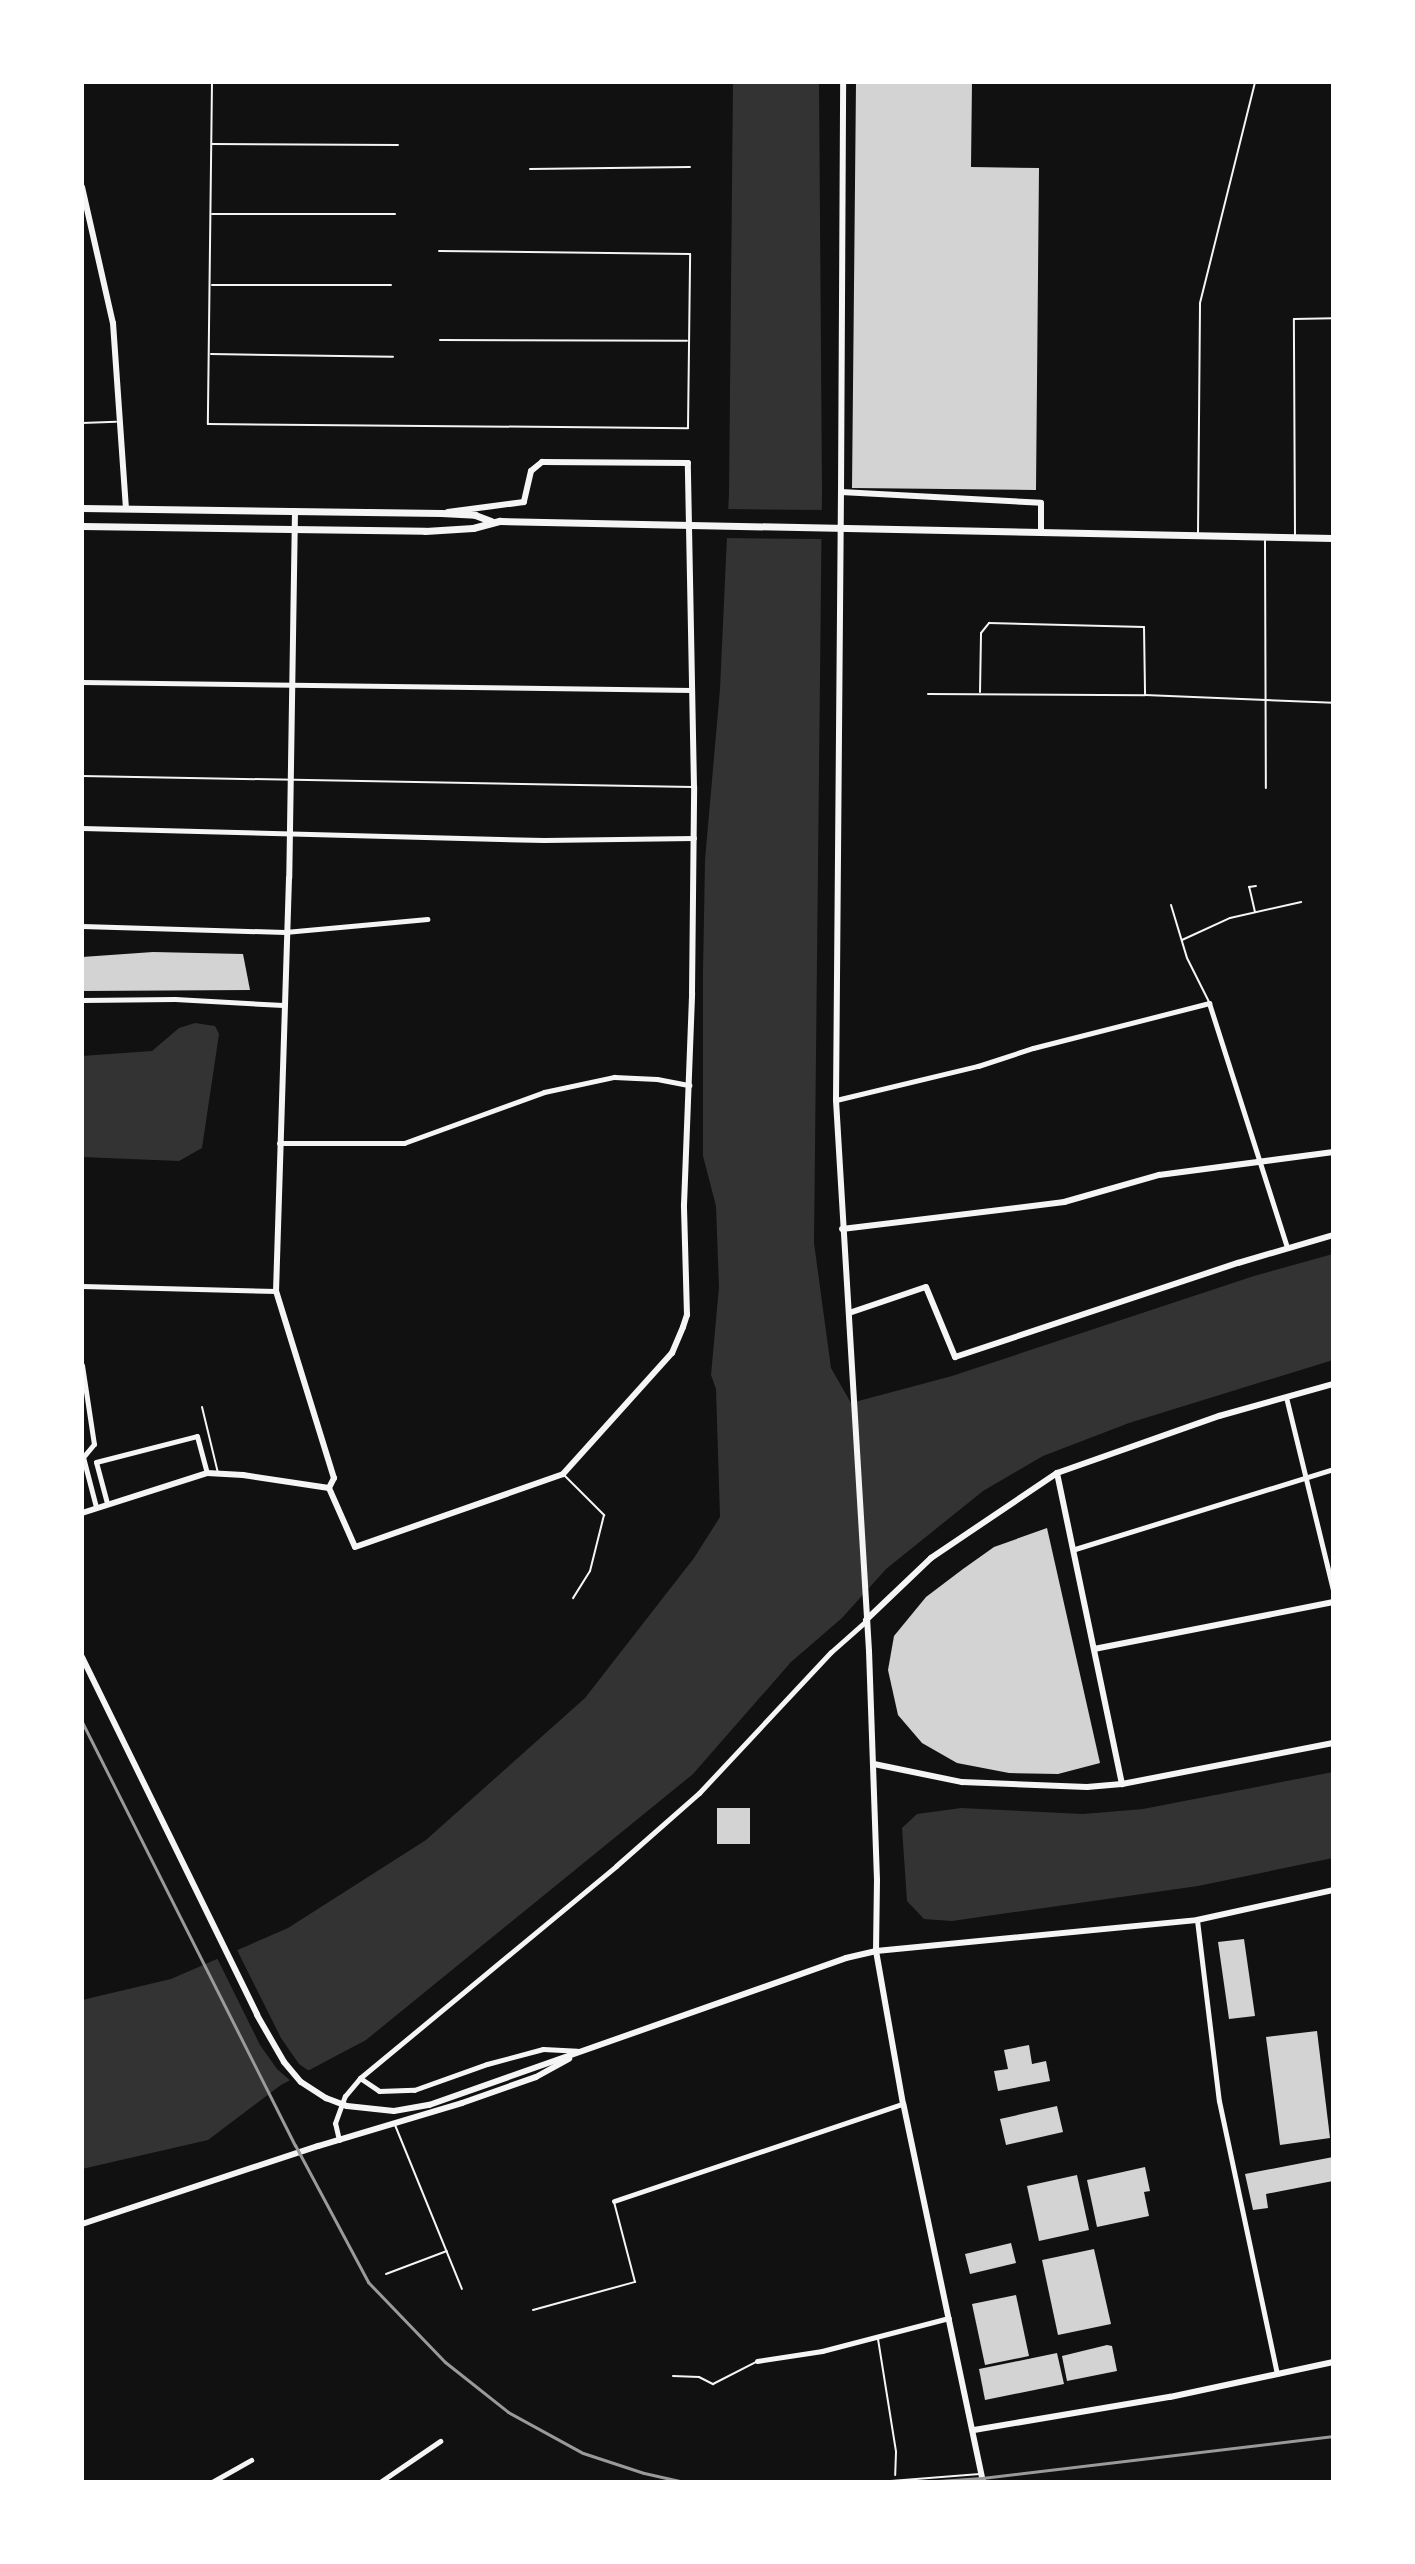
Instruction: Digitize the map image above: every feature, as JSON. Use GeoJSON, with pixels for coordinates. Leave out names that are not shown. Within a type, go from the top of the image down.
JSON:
{"type":"FeatureCollection","features":[{"type":"Feature","properties":{"kind":"main road"},"geometry":{"type":"LineString","coordinates":[[843,82],[836,1100],[874,1764],[876,1951],[903,2104],[983,2482]]}},
{"type":"Feature","properties":{"kind":"main road"},"geometry":{"type":"LineString","coordinates":[[82,187],[113,323],[126,508]]}},
{"type":"Feature","properties":{"kind":"main road"},"geometry":{"type":"LineString","coordinates":[[329,1488],[355,1547],[563,1474],[672,1353],[687,1315],[684,1205],[694,838],[688,463],[542,462],[531,471],[524,502],[441,513]]}},
{"type":"Feature","properties":{"kind":"main road"},"geometry":{"type":"LineString","coordinates":[[841,492],[1041,503],[1041,531]]}},
{"type":"Feature","properties":{"kind":"main road"},"geometry":{"type":"LineString","coordinates":[[82,508],[441,513],[475,515],[496,521],[1333,538]]}},
{"type":"Feature","properties":{"kind":"main road"},"geometry":{"type":"LineString","coordinates":[[295,511],[276,1291],[334,1478],[329,1488]]}},
{"type":"Feature","properties":{"kind":"main road"},"geometry":{"type":"LineString","coordinates":[[82,526],[425,531],[473,528],[496,521]]}},
{"type":"Feature","properties":{"kind":"main road"},"geometry":{"type":"LineString","coordinates":[[842,1229],[1064,1202],[1159,1175],[1333,1152]]}},
{"type":"Feature","properties":{"kind":"main road"},"geometry":{"type":"LineString","coordinates":[[849,1313],[926,1287],[955,1357],[1333,1235]]}},
{"type":"Feature","properties":{"kind":"main road"},"geometry":{"type":"LineString","coordinates":[[866,1621],[931,1558],[1057,1473],[1286,1396],[1333,1384]]}},
{"type":"Feature","properties":{"kind":"main road"},"geometry":{"type":"LineString","coordinates":[[82,1513],[207,1473],[329,1488]]}},
{"type":"Feature","properties":{"kind":"main road"},"geometry":{"type":"LineString","coordinates":[[1057,1473],[1122,1784]]}},
{"type":"Feature","properties":{"kind":"main road"},"geometry":{"type":"LineString","coordinates":[[1094,1649],[1333,1602]]}},
{"type":"Feature","properties":{"kind":"main road"},"geometry":{"type":"LineString","coordinates":[[82,1657],[257,2015],[284,2062],[301,2082],[326,2098],[347,2106],[394,2111],[429,2105],[846,1958],[876,1951],[1197,1920],[1333,1890]]}},
{"type":"Feature","properties":{"kind":"main road"},"geometry":{"type":"LineString","coordinates":[[874,1764],[962,1782],[1030,1787],[1122,1784],[1333,1743]]}},
{"type":"Feature","properties":{"kind":"main road"},"geometry":{"type":"LineString","coordinates":[[82,2224],[536,2077],[582,2051]]}},
{"type":"Feature","properties":{"kind":"main road"},"geometry":{"type":"LineString","coordinates":[[974,2430],[1333,2362]]}},
{"type":"Feature","properties":{"kind":"street"},"geometry":{"type":"LineString","coordinates":[[82,682],[692,690]]}},
{"type":"Feature","properties":{"kind":"street"},"geometry":{"type":"LineString","coordinates":[[82,828],[544,840],[694,838]]}},
{"type":"Feature","properties":{"kind":"street"},"geometry":{"type":"LineString","coordinates":[[82,926],[285,932],[427,919]]}},
{"type":"Feature","properties":{"kind":"street"},"geometry":{"type":"LineString","coordinates":[[82,1000],[175,999],[283,1005]]}},
{"type":"Feature","properties":{"kind":"street"},"geometry":{"type":"LineString","coordinates":[[836,1100],[978,1066],[1033,1048],[1209,1003],[1287,1248]]}},
{"type":"Feature","properties":{"kind":"street"},"geometry":{"type":"LineString","coordinates":[[278,1143],[404,1143],[544,1092],[614,1077],[657,1079],[689,1085]]}},
{"type":"Feature","properties":{"kind":"street"},"geometry":{"type":"LineString","coordinates":[[82,1286],[276,1291]]}},
{"type":"Feature","properties":{"kind":"street"},"geometry":{"type":"LineString","coordinates":[[82,1365],[94,1444],[83,1457],[96,1507]]}},
{"type":"Feature","properties":{"kind":"street"},"geometry":{"type":"LineString","coordinates":[[1286,1396],[1333,1590]]}},
{"type":"Feature","properties":{"kind":"street"},"geometry":{"type":"LineString","coordinates":[[107,1503],[96,1462],[197,1436],[207,1473]]}},
{"type":"Feature","properties":{"kind":"street"},"geometry":{"type":"LineString","coordinates":[[1075,1549],[1333,1469]]}},
{"type":"Feature","properties":{"kind":"street"},"geometry":{"type":"LineString","coordinates":[[1322,1540],[1333,1536]]}},
{"type":"Feature","properties":{"kind":"street"},"geometry":{"type":"LineString","coordinates":[[339,2140],[335,2123],[345,2096],[360,2078],[616,1866],[709,1783],[790,1694],[866,1621]]}},
{"type":"Feature","properties":{"kind":"street"},"geometry":{"type":"LineString","coordinates":[[1197,1920],[1219,2101],[1277,2374]]}},
{"type":"Feature","properties":{"kind":"street"},"geometry":{"type":"LineString","coordinates":[[360,2078],[379,2091],[414,2090],[487,2064],[543,2049],[582,2051]]}},
{"type":"Feature","properties":{"kind":"street"},"geometry":{"type":"LineString","coordinates":[[614,2201],[903,2104]]}},
{"type":"Feature","properties":{"kind":"street"},"geometry":{"type":"LineString","coordinates":[[757,2361],[822,2351],[949,2318]]}},
{"type":"Feature","properties":{"kind":"street"},"geometry":{"type":"LineString","coordinates":[[380,2482],[440,2441]]}},
{"type":"Feature","properties":{"kind":"street"},"geometry":{"type":"LineString","coordinates":[[212,2482],[251,2460]]}},
{"type":"Feature","properties":{"kind":"lane"},"geometry":{"type":"LineString","coordinates":[[212,82],[208,424],[688,428],[690,254],[439,251]]}},
{"type":"Feature","properties":{"kind":"lane"},"geometry":{"type":"LineString","coordinates":[[1198,535],[1200,303],[1255,82]]}},
{"type":"Feature","properties":{"kind":"lane"},"geometry":{"type":"LineString","coordinates":[[212,144],[398,145]]}},
{"type":"Feature","properties":{"kind":"lane"},"geometry":{"type":"LineString","coordinates":[[530,169],[690,167]]}},
{"type":"Feature","properties":{"kind":"lane"},"geometry":{"type":"LineString","coordinates":[[211,214],[395,214]]}},
{"type":"Feature","properties":{"kind":"lane"},"geometry":{"type":"LineString","coordinates":[[211,285],[391,285]]}},
{"type":"Feature","properties":{"kind":"lane"},"geometry":{"type":"LineString","coordinates":[[1295,537],[1294,319],[1333,318]]}},
{"type":"Feature","properties":{"kind":"lane"},"geometry":{"type":"LineString","coordinates":[[440,340],[688,341]]}},
{"type":"Feature","properties":{"kind":"lane"},"geometry":{"type":"LineString","coordinates":[[211,354],[393,357]]}},
{"type":"Feature","properties":{"kind":"lane"},"geometry":{"type":"LineString","coordinates":[[82,423],[122,422]]}},
{"type":"Feature","properties":{"kind":"lane"},"geometry":{"type":"LineString","coordinates":[[1265,537],[1266,788]]}},
{"type":"Feature","properties":{"kind":"lane"},"geometry":{"type":"LineString","coordinates":[[980,695],[981,633],[989,623],[1144,627],[1145,695]]}},
{"type":"Feature","properties":{"kind":"lane"},"geometry":{"type":"LineString","coordinates":[[928,694],[1145,695],[1333,703]]}},
{"type":"Feature","properties":{"kind":"lane"},"geometry":{"type":"LineString","coordinates":[[82,776],[694,787]]}},
{"type":"Feature","properties":{"kind":"lane"},"geometry":{"type":"LineString","coordinates":[[1255,913],[1249,887],[1256,886]]}},
{"type":"Feature","properties":{"kind":"lane"},"geometry":{"type":"LineString","coordinates":[[1182,940],[1230,918],[1301,902]]}},
{"type":"Feature","properties":{"kind":"lane"},"geometry":{"type":"LineString","coordinates":[[1171,905],[1209,1003]]}},
{"type":"Feature","properties":{"kind":"lane"},"geometry":{"type":"LineString","coordinates":[[202,1407],[218,1474]]}},
{"type":"Feature","properties":{"kind":"lane"},"geometry":{"type":"LineString","coordinates":[[82,1418],[90,1416]]}},
{"type":"Feature","properties":{"kind":"lane"},"geometry":{"type":"LineString","coordinates":[[563,1474],[604,1515],[590,1571],[573,1598]]}},
{"type":"Feature","properties":{"kind":"lane"},"geometry":{"type":"LineString","coordinates":[[395,2124],[462,2289]]}},
{"type":"Feature","properties":{"kind":"lane"},"geometry":{"type":"LineString","coordinates":[[533,2310],[635,2282],[614,2201]]}},
{"type":"Feature","properties":{"kind":"lane"},"geometry":{"type":"LineString","coordinates":[[386,2274],[448,2251]]}},
{"type":"Feature","properties":{"kind":"lane"},"geometry":{"type":"LineString","coordinates":[[878,2334],[896,2452],[895,2475]]}},
{"type":"Feature","properties":{"kind":"lane"},"geometry":{"type":"LineString","coordinates":[[673,2376],[699,2377],[713,2384],[757,2361]]}},
{"type":"Feature","properties":{"kind":"lane"},"geometry":{"type":"LineString","coordinates":[[878,2482],[981,2474]]}},
{"type":"Feature","properties":{"kind":"lane"},"geometry":{"type":"LineString","coordinates":[[706,2481],[717,2482]]}},
{"type":"Feature","properties":{"kind":"shaded area"},"geometry":{"type":"Polygon","coordinates":[[[733,82],[819,82],[822,490],[814,1243],[831,1368],[851,1403],[952,1376],[1254,1276],[1333,1254],[1333,1360],[1129,1423],[1043,1456],[983,1491],[886,1569],[842,1618],[791,1662],[693,1774],[366,2040],[281,2085],[208,2140],[82,2169],[82,2000],[171,1979],[288,1928],[426,1840],[585,1698],[694,1558],[720,1517],[716,1389],[711,1375],[719,1287],[716,1206],[703,1156],[703,972],[705,860],[720,689],[729,493],[733,82]]]}},
{"type":"Feature","properties":{"kind":"shaded area"},"geometry":{"type":"Polygon","coordinates":[[[195,1023],[215,1026],[219,1034],[202,1148],[179,1161],[82,1157],[82,1056],[152,1051],[179,1028],[195,1023]]]}},
{"type":"Feature","properties":{"kind":"shaded area"},"geometry":{"type":"Polygon","coordinates":[[[1333,1772],[1333,1858],[1198,1886],[952,1921],[924,1919],[907,1901],[902,1828],[917,1814],[961,1808],[1083,1814],[1143,1809],[1333,1772]]]}},
{"type":"Feature","properties":{"kind":"pier"},"geometry":{"type":"Polygon","coordinates":[[[724,509],[825,510],[825,539],[723,538],[724,509]]]}},
{"type":"Feature","properties":{"kind":"pier"},"geometry":{"type":"Polygon","coordinates":[[[236,1948],[281,2038],[299,2064],[312,2073],[293,2083],[277,2069],[260,2045],[216,1956],[236,1948]]]}},
{"type":"Feature","properties":{"kind":"building"},"geometry":{"type":"Polygon","coordinates":[[[856,82],[972,82],[971,167],[1039,168],[1036,490],[852,488],[856,82]]]}},
{"type":"Feature","properties":{"kind":"building"},"geometry":{"type":"Polygon","coordinates":[[[153,952],[243,954],[250,990],[82,991],[82,957],[153,952]]]}},
{"type":"Feature","properties":{"kind":"building"},"geometry":{"type":"Polygon","coordinates":[[[1047,1528],[1100,1763],[1058,1774],[1009,1773],[957,1763],[922,1743],[898,1715],[888,1670],[894,1636],[926,1597],[994,1547],[1047,1528]]]}},
{"type":"Feature","properties":{"kind":"building"},"geometry":{"type":"Polygon","coordinates":[[[717,1808],[750,1808],[750,1844],[717,1844],[717,1808]]]}},
{"type":"Feature","properties":{"kind":"building"},"geometry":{"type":"Polygon","coordinates":[[[1244,1939],[1255,2016],[1229,2019],[1218,1942],[1244,1939]]]}},
{"type":"Feature","properties":{"kind":"building"},"geometry":{"type":"Polygon","coordinates":[[[1317,2031],[1330,2138],[1280,2145],[1266,2037],[1317,2031]]]}},
{"type":"Feature","properties":{"kind":"building"},"geometry":{"type":"Polygon","coordinates":[[[1029,2045],[1032,2064],[1046,2061],[1050,2081],[998,2091],[994,2071],[1008,2069],[1004,2050],[1029,2045]]]}},
{"type":"Feature","properties":{"kind":"building"},"geometry":{"type":"Polygon","coordinates":[[[1057,2106],[1063,2132],[1006,2145],[1000,2119],[1057,2106]]]}},
{"type":"Feature","properties":{"kind":"building"},"geometry":{"type":"Polygon","coordinates":[[[1333,2157],[1333,2181],[1266,2194],[1268,2208],[1253,2210],[1245,2174],[1333,2157]]]}},
{"type":"Feature","properties":{"kind":"building"},"geometry":{"type":"Polygon","coordinates":[[[1145,2167],[1150,2191],[1144,2192],[1149,2216],[1097,2227],[1087,2180],[1145,2167]]]}},
{"type":"Feature","properties":{"kind":"building"},"geometry":{"type":"Polygon","coordinates":[[[1077,2175],[1089,2230],[1039,2241],[1027,2186],[1077,2175]]]}},
{"type":"Feature","properties":{"kind":"building"},"geometry":{"type":"Polygon","coordinates":[[[1011,2243],[1016,2263],[970,2274],[965,2254],[1011,2243]]]}},
{"type":"Feature","properties":{"kind":"building"},"geometry":{"type":"Polygon","coordinates":[[[1094,2249],[1111,2324],[1058,2335],[1042,2260],[1094,2249]]]}},
{"type":"Feature","properties":{"kind":"building"},"geometry":{"type":"Polygon","coordinates":[[[1016,2295],[1029,2356],[985,2365],[972,2304],[1016,2295]]]}},
{"type":"Feature","properties":{"kind":"building"},"geometry":{"type":"Polygon","coordinates":[[[1112,2346],[1117,2371],[1067,2381],[1062,2356],[1112,2346]]]}},
{"type":"Feature","properties":{"kind":"building"},"geometry":{"type":"Polygon","coordinates":[[[1057,2353],[1064,2384],[985,2400],[979,2369],[1057,2353]]]}},
{"type":"Feature","properties":{"kind":"railway"},"geometry":{"type":"LineString","coordinates":[[82,1722],[295,2145],[368,2282],[445,2362],[508,2412],[583,2453],[684,2482]]}},
{"type":"Feature","properties":{"kind":"railway"},"geometry":{"type":"LineString","coordinates":[[923,2482],[982,2478],[1333,2436]]}}]}
